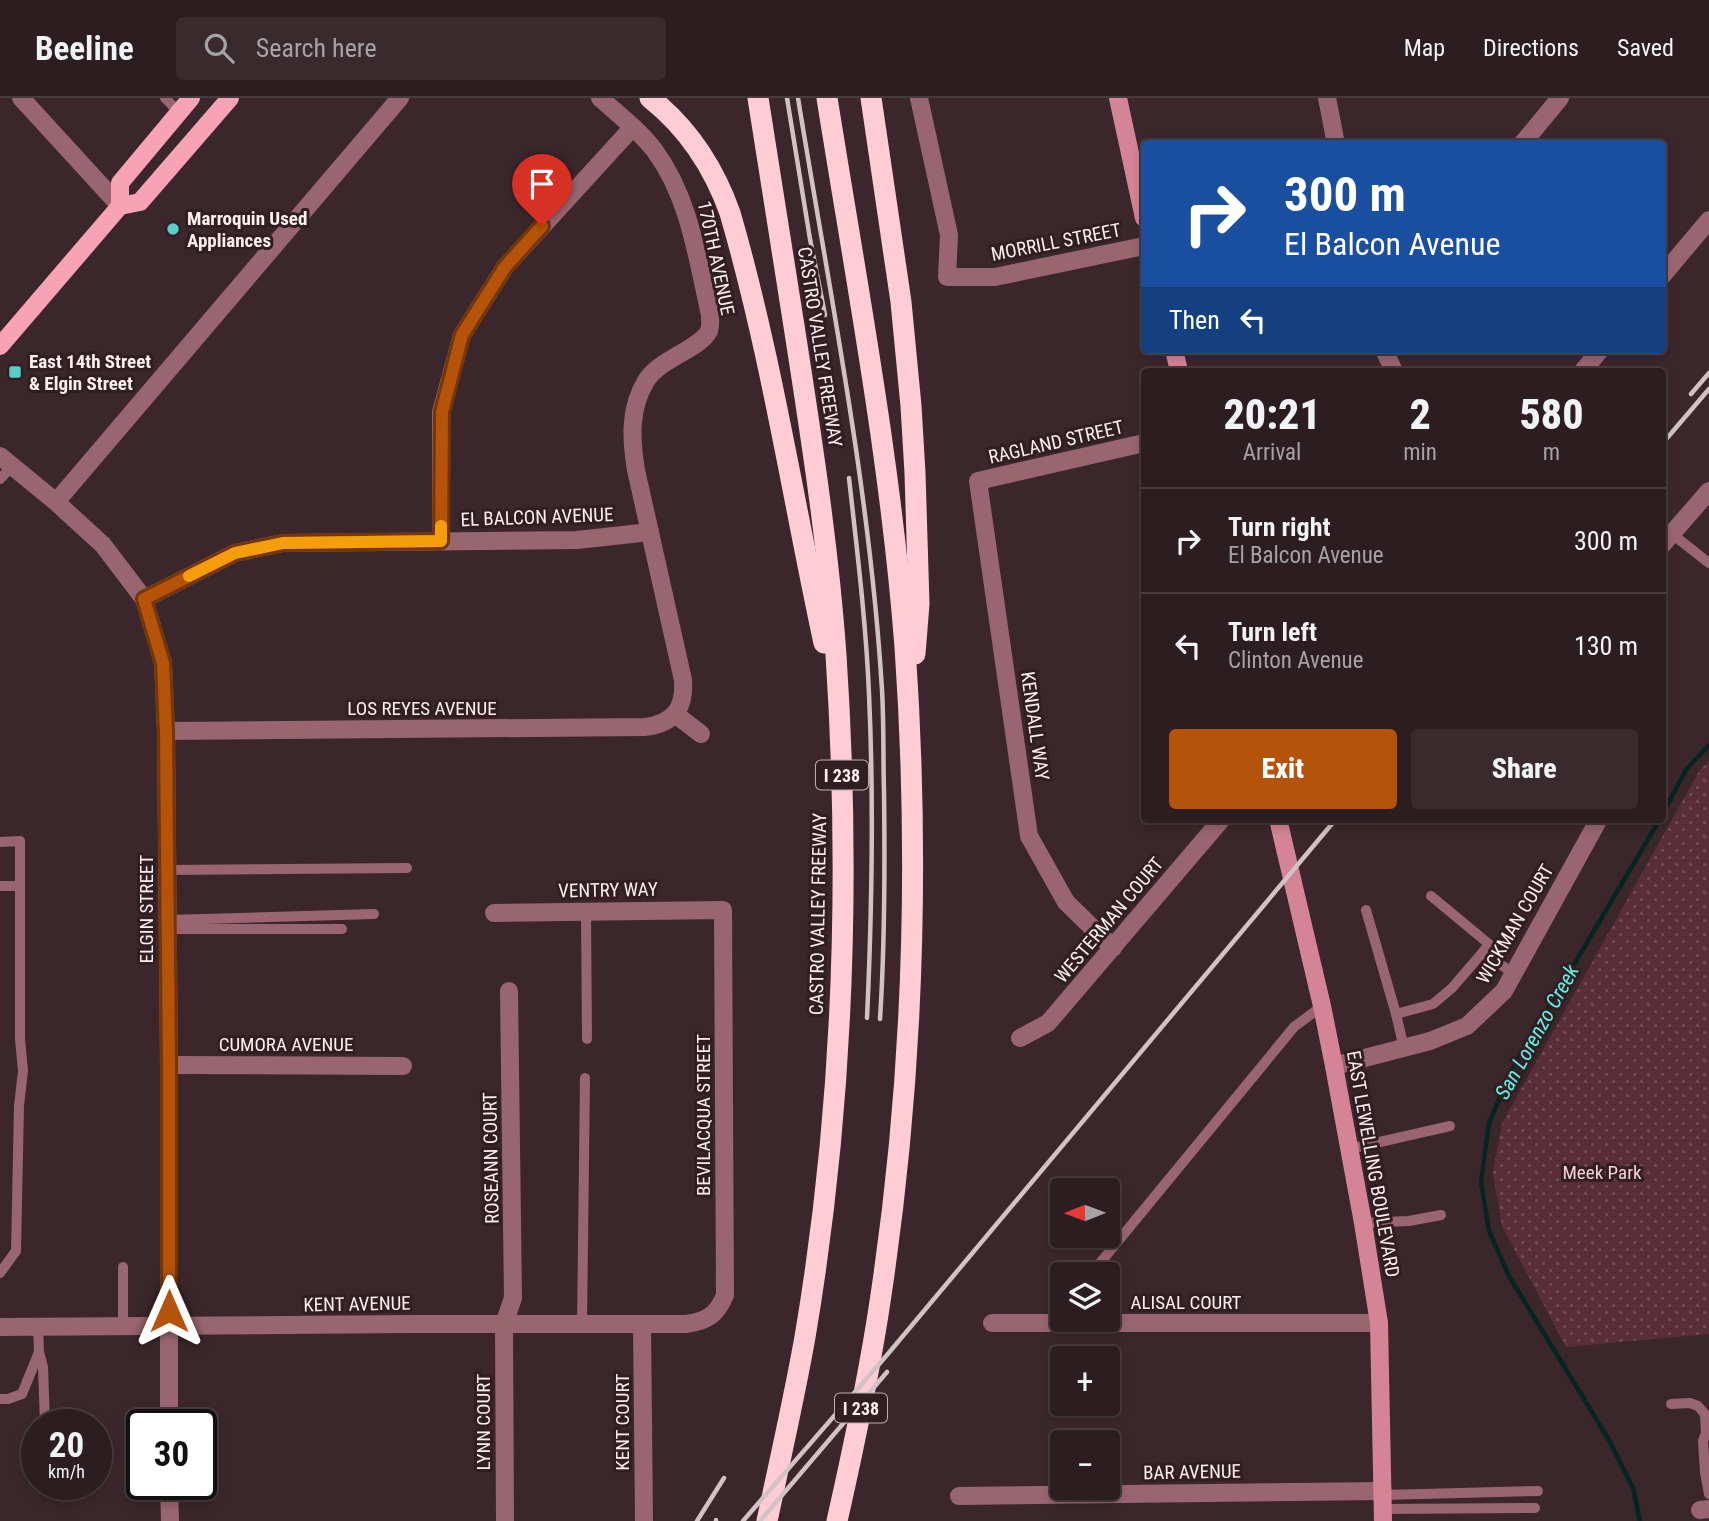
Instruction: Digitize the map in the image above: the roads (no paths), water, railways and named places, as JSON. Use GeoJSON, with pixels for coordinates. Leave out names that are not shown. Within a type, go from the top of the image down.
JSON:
{"type":"FeatureCollection","features":[{"type":"Feature","properties":{"kind":"highway"},"geometry":{"type":"LineString","coordinates":[[650,98],[679,125],[701,153],[718,182],[730,213],[781,426],[840,720]]}},
{"type":"Feature","properties":{"kind":"highway","name":"CASTRO VALLEY FREEWAY"},"geometry":{"type":"LineString","coordinates":[[758,98],[822,514],[833,624],[843,789],[843,926],[836,1065],[823,1202],[805,1336],[767,1521]]}},
{"type":"Feature","properties":{"kind":"highway","name":"I 238"},"geometry":{"type":"LineString","coordinates":[[827,98],[891,508],[909,716],[912,854],[910,993],[901,1130],[881,1295],[863,1401],[838,1521]]}},
{"type":"Feature","properties":{"kind":"highway"},"geometry":{"type":"LineString","coordinates":[[871,98],[901,302],[914,450],[919,604],[909,716]]}},
{"type":"Feature","properties":{"kind":"main road"},"geometry":{"type":"LineString","coordinates":[[120,206],[120,183],[191,98]]}},
{"type":"Feature","properties":{"kind":"main road"},"geometry":{"type":"LineString","coordinates":[[0,346],[120,206],[140,202],[230,98]]}},
{"type":"Feature","properties":{"kind":"main road"},"geometry":{"type":"LineString","coordinates":[[1118,98],[1141,204]]}},
{"type":"Feature","properties":{"kind":"main road","name":"EAST LEWELLING BOULEVARD"},"geometry":{"type":"LineString","coordinates":[[1279,823],[1322,1006],[1379,1323],[1383,1504]]}},
{"type":"Feature","properties":{"kind":"street"},"geometry":{"type":"LineString","coordinates":[[21,98],[120,206]]}},
{"type":"Feature","properties":{"kind":"street"},"geometry":{"type":"LineString","coordinates":[[56,502],[400,98]]}},
{"type":"Feature","properties":{"kind":"street","name":"170TH AVENUE"},"geometry":{"type":"LineString","coordinates":[[600,98],[649,144],[676,186],[685,208],[710,315],[710,326],[701,341],[666,362],[647,379],[634,410],[631,440],[650,532]]}},
{"type":"Feature","properties":{"kind":"street","name":"MORRILL STREET"},"geometry":{"type":"LineString","coordinates":[[919,98],[949,235],[947,277],[995,277],[1141,247]]}},
{"type":"Feature","properties":{"kind":"street"},"geometry":{"type":"LineString","coordinates":[[1327,98],[1335,140]]}},
{"type":"Feature","properties":{"kind":"street"},"geometry":{"type":"LineString","coordinates":[[1525,140],[1560,98]]}},
{"type":"Feature","properties":{"kind":"street"},"geometry":{"type":"LineString","coordinates":[[441,541],[442,412],[462,335],[505,267],[632,127]]}},
{"type":"Feature","properties":{"kind":"street"},"geometry":{"type":"LineString","coordinates":[[1666,271],[1709,220]]}},
{"type":"Feature","properties":{"kind":"street"},"geometry":{"type":"LineString","coordinates":[[1585,368],[1597,354]]}},
{"type":"Feature","properties":{"kind":"street","name":"RAGLAND STREET"},"geometry":{"type":"LineString","coordinates":[[978,481],[1141,444]]}},
{"type":"Feature","properties":{"kind":"street","name":"ELGIN STREET"},"geometry":{"type":"LineString","coordinates":[[4,467],[56,502],[103,545],[144,599],[163,663],[169,1065],[169,1409]]}},
{"type":"Feature","properties":{"kind":"street","name":"KENDALL WAY"},"geometry":{"type":"LineString","coordinates":[[978,481],[1029,836],[1066,902],[1113,948]]}},
{"type":"Feature","properties":{"kind":"street"},"geometry":{"type":"LineString","coordinates":[[1667,540],[1709,491]]}},
{"type":"Feature","properties":{"kind":"street"},"geometry":{"type":"LineString","coordinates":[[650,532],[683,680],[682,699],[675,714],[701,734]]}},
{"type":"Feature","properties":{"kind":"street","name":"EL BALCON AVENUE"},"geometry":{"type":"LineString","coordinates":[[144,599],[235,553],[283,543],[577,540],[650,532]]}},
{"type":"Feature","properties":{"kind":"street","name":"LOS REYES AVENUE"},"geometry":{"type":"LineString","coordinates":[[166,731],[644,727],[661,723],[675,714]]}},
{"type":"Feature","properties":{"kind":"street","name":"WESTERMAN COURT"},"geometry":{"type":"LineString","coordinates":[[1020,1038],[1048,1023],[1219,823]]}},
{"type":"Feature","properties":{"kind":"street","name":"WICKMAN COURT"},"geometry":{"type":"LineString","coordinates":[[1334,1066],[1430,1041],[1467,1026],[1504,991],[1595,823]]}},
{"type":"Feature","properties":{"kind":"street","name":"VENTRY WAY"},"geometry":{"type":"LineString","coordinates":[[494,913],[723,910]]}},
{"type":"Feature","properties":{"kind":"street","name":"BEVILACQUA STREET"},"geometry":{"type":"LineString","coordinates":[[712,1315],[725,1294],[723,910]]}},
{"type":"Feature","properties":{"kind":"street","name":"ROSEANN COURT"},"geometry":{"type":"LineString","coordinates":[[504,1324],[513,1298],[509,991]]}},
{"type":"Feature","properties":{"kind":"street","name":"CUMORA AVENUE"},"geometry":{"type":"LineString","coordinates":[[169,1065],[403,1066]]}},
{"type":"Feature","properties":{"kind":"street","name":"KENT AVENUE"},"geometry":{"type":"LineString","coordinates":[[0,1327],[686,1324],[701,1322],[712,1315]]}},
{"type":"Feature","properties":{"kind":"street","name":"ALISAL COURT"},"geometry":{"type":"LineString","coordinates":[[992,1323],[1050,1317]]}},
{"type":"Feature","properties":{"kind":"street","name":"ALISAL COURT"},"geometry":{"type":"LineString","coordinates":[[1120,1317],[1379,1323]]}},
{"type":"Feature","properties":{"kind":"street","name":"LYNN COURT"},"geometry":{"type":"LineString","coordinates":[[504,1324],[505,1521]]}},
{"type":"Feature","properties":{"kind":"street","name":"KENT COURT"},"geometry":{"type":"LineString","coordinates":[[642,1324],[644,1520]]}},
{"type":"Feature","properties":{"kind":"street","name":"BAR AVENUE"},"geometry":{"type":"LineString","coordinates":[[959,1496],[1383,1504]]}},
{"type":"Feature","properties":{"kind":"street"},"geometry":{"type":"LineString","coordinates":[[169,1500],[170,1521]]}},
{"type":"Feature","properties":{"kind":"lane"},"geometry":{"type":"LineString","coordinates":[[165,98],[179,112]]}},
{"type":"Feature","properties":{"kind":"lane"},"geometry":{"type":"LineString","coordinates":[[1667,540],[1709,563]]}},
{"type":"Feature","properties":{"kind":"lane"},"geometry":{"type":"LineString","coordinates":[[0,842],[20,841],[20,1039],[23,1071],[19,1106],[16,1251],[0,1273]]}},
{"type":"Feature","properties":{"kind":"lane"},"geometry":{"type":"LineString","coordinates":[[167,870],[407,868]]}},
{"type":"Feature","properties":{"kind":"lane"},"geometry":{"type":"LineString","coordinates":[[0,886],[20,886]]}},
{"type":"Feature","properties":{"kind":"lane"},"geometry":{"type":"LineString","coordinates":[[1396,1014],[1433,1004],[1452,988],[1489,944],[1431,896]]}},
{"type":"Feature","properties":{"kind":"lane"},"geometry":{"type":"LineString","coordinates":[[1366,910],[1404,1048]]}},
{"type":"Feature","properties":{"kind":"lane"},"geometry":{"type":"LineString","coordinates":[[586,912],[587,1039]]}},
{"type":"Feature","properties":{"kind":"lane"},"geometry":{"type":"LineString","coordinates":[[167,924],[374,914]]}},
{"type":"Feature","properties":{"kind":"lane"},"geometry":{"type":"LineString","coordinates":[[167,924],[342,929]]}},
{"type":"Feature","properties":{"kind":"lane"},"geometry":{"type":"LineString","coordinates":[[1483,952],[1514,974]]}},
{"type":"Feature","properties":{"kind":"lane"},"geometry":{"type":"LineString","coordinates":[[1101,1262],[1294,1027],[1322,1006]]}},
{"type":"Feature","properties":{"kind":"lane"},"geometry":{"type":"LineString","coordinates":[[582,1324],[585,1078]]}},
{"type":"Feature","properties":{"kind":"lane"},"geometry":{"type":"LineString","coordinates":[[1349,1149],[1450,1126]]}},
{"type":"Feature","properties":{"kind":"lane"},"geometry":{"type":"LineString","coordinates":[[1363,1223],[1409,1221],[1441,1215]]}},
{"type":"Feature","properties":{"kind":"lane"},"geometry":{"type":"LineString","coordinates":[[123,1267],[123,1327]]}},
{"type":"Feature","properties":{"kind":"lane"},"geometry":{"type":"LineString","coordinates":[[38,1327],[44,1409]]}},
{"type":"Feature","properties":{"kind":"lane"},"geometry":{"type":"LineString","coordinates":[[0,1399],[22,1394],[39,1352]]}},
{"type":"Feature","properties":{"kind":"lane"},"geometry":{"type":"LineString","coordinates":[[1671,1404],[1690,1403],[1698,1406],[1705,1414],[1706,1433],[1703,1441],[1706,1504]]}},
{"type":"Feature","properties":{"kind":"lane"},"geometry":{"type":"LineString","coordinates":[[1383,1504],[1538,1491]]}},
{"type":"Feature","properties":{"kind":"lane"},"geometry":{"type":"LineString","coordinates":[[1383,1504],[1535,1508]]}},
{"type":"Feature","properties":{"kind":"waterway","name":"San Lorenzo Creek"},"geometry":{"type":"LineString","coordinates":[[1666,808],[1686,770],[1709,745]]}},
{"type":"Feature","properties":{"kind":"waterway","name":"San Lorenzo Creek"},"geometry":{"type":"LineString","coordinates":[[1640,1521],[1633,1488],[1609,1440],[1509,1276],[1489,1231],[1481,1182],[1489,1123],[1511,1071],[1658,823]]}},
{"type":"Feature","properties":{"kind":"railway"},"geometry":{"type":"LineString","coordinates":[[787,98],[825,315]]}},
{"type":"Feature","properties":{"kind":"railway"},"geometry":{"type":"LineString","coordinates":[[798,98],[848,393],[876,616],[883,703],[884,933],[880,1019]]}},
{"type":"Feature","properties":{"kind":"railway"},"geometry":{"type":"LineString","coordinates":[[1691,394],[1709,373]]}},
{"type":"Feature","properties":{"kind":"railway"},"geometry":{"type":"LineString","coordinates":[[1666,439],[1709,389]]}},
{"type":"Feature","properties":{"kind":"railway"},"geometry":{"type":"LineString","coordinates":[[849,478],[866,640],[871,734],[872,856],[867,1018]]}},
{"type":"Feature","properties":{"kind":"railway"},"geometry":{"type":"LineString","coordinates":[[743,1521],[887,1355],[1333,823]]}},
{"type":"Feature","properties":{"kind":"railway"},"geometry":{"type":"LineString","coordinates":[[760,1521],[887,1372]]}},
{"type":"Feature","properties":{"kind":"railway"},"geometry":{"type":"LineString","coordinates":[[697,1521],[724,1478]]}},
{"type":"Feature","properties":{"kind":"place","name":"Marroquin Used Appliances"},"geometry":{"type":"Point","coordinates":[173,229]}},
{"type":"Feature","properties":{"kind":"place","name":"East 14th Street & Elgin Street"},"geometry":{"type":"Point","coordinates":[15,372]}},
{"type":"Feature","properties":{"kind":"park label","name":"Meek Park"},"geometry":{"type":"Point","coordinates":[1602,1172]}}]}
